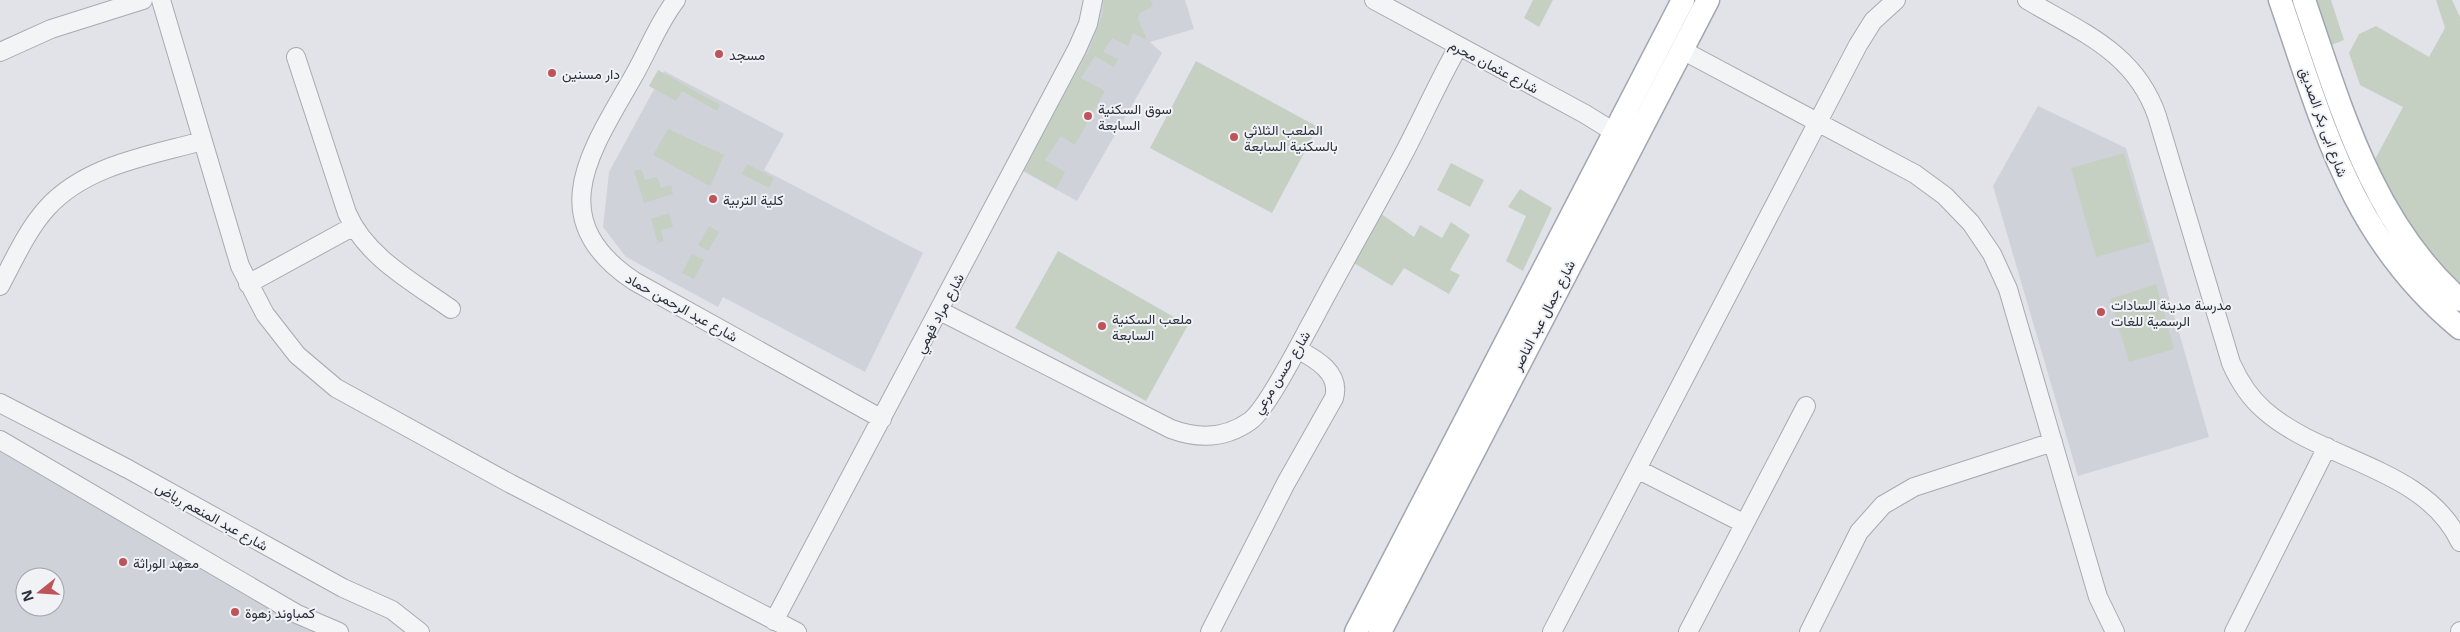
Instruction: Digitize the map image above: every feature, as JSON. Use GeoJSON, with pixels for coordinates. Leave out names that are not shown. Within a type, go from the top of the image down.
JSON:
{"type":"FeatureCollection","features":[{"type":"Feature","properties":{"kind":"main road","name":"شارع جمال عبد الناصر"},"geometry":{"type":"LineString","coordinates":[[1380,632],[1528,322],[1614,132],[1683,0]]}},
{"type":"Feature","properties":{"kind":"main road","name":"شارع جمال عبد الناصر"},"geometry":{"type":"LineString","coordinates":[[1356,632],[1682,50],[1708,0]]}},
{"type":"Feature","properties":{"kind":"main road","name":"شارع ابى بكر الصديق"},"geometry":{"type":"LineString","coordinates":[[2280,0],[2326,136],[2352,195],[2387,250],[2428,299],[2460,328]]}},
{"type":"Feature","properties":{"kind":"main road","name":"شارع ابى بكر الصديق"},"geometry":{"type":"LineString","coordinates":[[2304,0],[2348,127],[2371,181],[2394,222],[2423,261],[2460,300]]}},
{"type":"Feature","properties":{"kind":"main road"},"geometry":{"type":"LineString","coordinates":[[2326,136],[2348,127]]}},
{"type":"Feature","properties":{"kind":"street"},"geometry":{"type":"LineString","coordinates":[[0,52],[51,29],[143,0]]}},
{"type":"Feature","properties":{"kind":"street"},"geometry":{"type":"LineString","coordinates":[[161,0],[234,246],[248,284],[265,314],[286,342],[309,367],[336,388],[511,484],[796,632]]}},
{"type":"Feature","properties":{"kind":"street","name":"شارع عبد الرحمن حماد"},"geometry":{"type":"LineString","coordinates":[[676,0],[666,13],[644,58],[603,130],[585,171],[582,202],[590,237],[608,261],[634,281],[882,419]]}},
{"type":"Feature","properties":{"kind":"street","name":"شارع مراد فهمي"},"geometry":{"type":"LineString","coordinates":[[774,621],[940,311],[1077,49],[1088,24],[1093,0]]}},
{"type":"Feature","properties":{"kind":"street","name":"شارع عثمان محرم"},"geometry":{"type":"LineString","coordinates":[[1374,0],[1585,114],[1614,132]]}},
{"type":"Feature","properties":{"kind":"street"},"geometry":{"type":"LineString","coordinates":[[1552,632],[1865,32],[1883,10],[1896,0]]}},
{"type":"Feature","properties":{"kind":"street"},"geometry":{"type":"LineString","coordinates":[[2027,0],[2107,47],[2126,63],[2141,82],[2157,116],[2231,363],[2237,376],[2253,399],[2274,418],[2418,493],[2442,513],[2460,542]]}},
{"type":"Feature","properties":{"kind":"street","name":"شارع حسن مرعي"},"geometry":{"type":"LineString","coordinates":[[940,311],[1171,429],[1194,436],[1218,435],[1250,421],[1258,413],[1297,349],[1404,154],[1458,47]]}},
{"type":"Feature","properties":{"kind":"street"},"geometry":{"type":"LineString","coordinates":[[1682,50],[1900,164],[1931,184],[1958,209],[1982,238],[2008,289],[2098,597],[2115,632]]}},
{"type":"Feature","properties":{"kind":"street"},"geometry":{"type":"LineString","coordinates":[[296,57],[347,213],[354,226],[377,254],[451,309]]}},
{"type":"Feature","properties":{"kind":"street"},"geometry":{"type":"LineString","coordinates":[[0,286],[23,244],[46,209],[77,182],[96,172],[202,141]]}},
{"type":"Feature","properties":{"kind":"street"},"geometry":{"type":"LineString","coordinates":[[248,284],[354,226]]}},
{"type":"Feature","properties":{"kind":"street"},"geometry":{"type":"LineString","coordinates":[[1210,632],[1286,483],[1334,398],[1334,386],[1327,369],[1316,359],[1297,349]]}},
{"type":"Feature","properties":{"kind":"street","name":"شارع عبد المنعم رياض"},"geometry":{"type":"LineString","coordinates":[[0,403],[128,469],[343,588],[392,610],[420,632]]}},
{"type":"Feature","properties":{"kind":"street"},"geometry":{"type":"LineString","coordinates":[[1688,632],[1743,523],[1806,406]]}},
{"type":"Feature","properties":{"kind":"street"},"geometry":{"type":"LineString","coordinates":[[0,440],[298,614],[338,632]]}},
{"type":"Feature","properties":{"kind":"street"},"geometry":{"type":"LineString","coordinates":[[1809,632],[1859,532],[1883,505],[1914,487],[2053,442]]}},
{"type":"Feature","properties":{"kind":"street"},"geometry":{"type":"LineString","coordinates":[[2234,632],[2327,447]]}},
{"type":"Feature","properties":{"kind":"street"},"geometry":{"type":"LineString","coordinates":[[1637,469],[1743,523]]}},
{"type":"Feature","properties":{"kind":"shaded area","name":"سوق السكنية السابعة"},"geometry":{"type":"Polygon","coordinates":[[[1102,0],[1185,0],[1194,29],[1150,42],[1162,53],[1077,201],[1019,169],[1089,45],[1101,10],[1102,0]]]}},
{"type":"Feature","properties":{"kind":"shaded area","name":"كلية التربية"},"geometry":{"type":"Polygon","coordinates":[[[664,71],[784,134],[764,170],[923,253],[865,372],[723,297],[718,307],[626,257],[603,227],[609,172],[664,71]]]}},
{"type":"Feature","properties":{"kind":"shaded area","name":"مدرسة مدينة السادات الرسمية للغات"},"geometry":{"type":"Polygon","coordinates":[[[2038,106],[2126,148],[2209,437],[2078,476],[1993,186],[2038,106]]]}},
{"type":"Feature","properties":{"kind":"shaded area"},"geometry":{"type":"Polygon","coordinates":[[[0,451],[91,499],[331,632],[0,632],[0,451]]]}},
{"type":"Feature","properties":{"kind":"green space"},"geometry":{"type":"Polygon","coordinates":[[[1104,0],[1151,0],[1153,6],[1140,13],[1138,19],[1147,40],[1133,33],[1128,46],[1112,38],[1103,52],[1118,59],[1114,67],[1095,56],[1081,78],[1105,91],[1075,145],[1061,136],[1045,160],[1065,172],[1056,189],[1021,169],[1089,51],[1102,16],[1104,0]]]}},
{"type":"Feature","properties":{"kind":"green space"},"geometry":{"type":"Polygon","coordinates":[[[1533,0],[1553,0],[1539,27],[1524,18],[1533,0]]]}},
{"type":"Feature","properties":{"kind":"green space"},"geometry":{"type":"Polygon","coordinates":[[[2314,0],[2331,0],[2344,40],[2329,46],[2314,0]]]}},
{"type":"Feature","properties":{"kind":"green space"},"geometry":{"type":"Polygon","coordinates":[[[2436,0],[2452,0],[2460,17],[2460,283],[2434,256],[2412,227],[2373,163],[2403,107],[2360,85],[2349,53],[2359,34],[2376,26],[2429,57],[2445,28],[2436,0]]]}},
{"type":"Feature","properties":{"kind":"green space","name":"الملعب الثلاثي بالسكنية السابعة"},"geometry":{"type":"Polygon","coordinates":[[[1196,61],[1318,127],[1272,213],[1150,148],[1196,61]]]}},
{"type":"Feature","properties":{"kind":"green space"},"geometry":{"type":"Polygon","coordinates":[[[658,70],[720,105],[717,111],[682,91],[676,101],[649,86],[658,70]]]}},
{"type":"Feature","properties":{"kind":"green space"},"geometry":{"type":"Polygon","coordinates":[[[668,129],[724,155],[711,185],[653,155],[668,129]]]}},
{"type":"Feature","properties":{"kind":"green space"},"geometry":{"type":"Polygon","coordinates":[[[2124,153],[2150,242],[2096,257],[2071,168],[2124,153]]]}},
{"type":"Feature","properties":{"kind":"green space"},"geometry":{"type":"Polygon","coordinates":[[[1451,163],[1484,180],[1470,207],[1437,190],[1451,163]]]}},
{"type":"Feature","properties":{"kind":"green space"},"geometry":{"type":"Polygon","coordinates":[[[747,164],[774,178],[769,188],[742,174],[747,164]]]}},
{"type":"Feature","properties":{"kind":"green space"},"geometry":{"type":"Polygon","coordinates":[[[641,169],[645,180],[657,177],[661,188],[671,185],[673,194],[644,203],[634,171],[641,169]]]}},
{"type":"Feature","properties":{"kind":"green space"},"geometry":{"type":"Polygon","coordinates":[[[1520,189],[1552,208],[1523,271],[1506,261],[1526,216],[1508,207],[1520,189]]]}},
{"type":"Feature","properties":{"kind":"green space"},"geometry":{"type":"Polygon","coordinates":[[[669,213],[673,227],[661,230],[664,241],[658,243],[651,219],[669,213]]]}},
{"type":"Feature","properties":{"kind":"green space"},"geometry":{"type":"Polygon","coordinates":[[[1380,213],[1414,237],[1420,225],[1442,238],[1451,222],[1470,235],[1450,270],[1460,275],[1449,294],[1404,268],[1392,286],[1354,263],[1380,213]]]}},
{"type":"Feature","properties":{"kind":"green space"},"geometry":{"type":"Polygon","coordinates":[[[709,226],[719,232],[708,251],[698,245],[709,226]]]}},
{"type":"Feature","properties":{"kind":"green space","name":"ملعب السكنية السابعة"},"geometry":{"type":"Polygon","coordinates":[[[1058,251],[1188,325],[1146,401],[1015,328],[1058,251]]]}},
{"type":"Feature","properties":{"kind":"green space"},"geometry":{"type":"Polygon","coordinates":[[[692,254],[704,260],[694,279],[682,273],[692,254]]]}},
{"type":"Feature","properties":{"kind":"green space"},"geometry":{"type":"Polygon","coordinates":[[[2156,284],[2174,349],[2129,362],[2110,299],[2156,284]]]}},
{"type":"Feature","properties":{"kind":"place","name":"مسجد"},"geometry":{"type":"Point","coordinates":[719,54]}},
{"type":"Feature","properties":{"kind":"place","name":"دار مسنين"},"geometry":{"type":"Point","coordinates":[552,73]}},
{"type":"Feature","properties":{"kind":"place","name":"سوق السكنية السابعة"},"geometry":{"type":"Point","coordinates":[1088,116]}},
{"type":"Feature","properties":{"kind":"place","name":"الملعب الثلاثي بالسكنية السابعة"},"geometry":{"type":"Point","coordinates":[1234,137]}},
{"type":"Feature","properties":{"kind":"place","name":"كلية التربية"},"geometry":{"type":"Point","coordinates":[713,199]}},
{"type":"Feature","properties":{"kind":"place","name":"مدرسة مدينة السادات الرسمية للغات"},"geometry":{"type":"Point","coordinates":[2101,312]}},
{"type":"Feature","properties":{"kind":"place","name":"ملعب السكنية السابعة"},"geometry":{"type":"Point","coordinates":[1102,326]}},
{"type":"Feature","properties":{"kind":"place","name":"معهد الوراثة"},"geometry":{"type":"Point","coordinates":[123,562]}},
{"type":"Feature","properties":{"kind":"place","name":"كمباوند زهوة"},"geometry":{"type":"Point","coordinates":[235,612]}}]}
